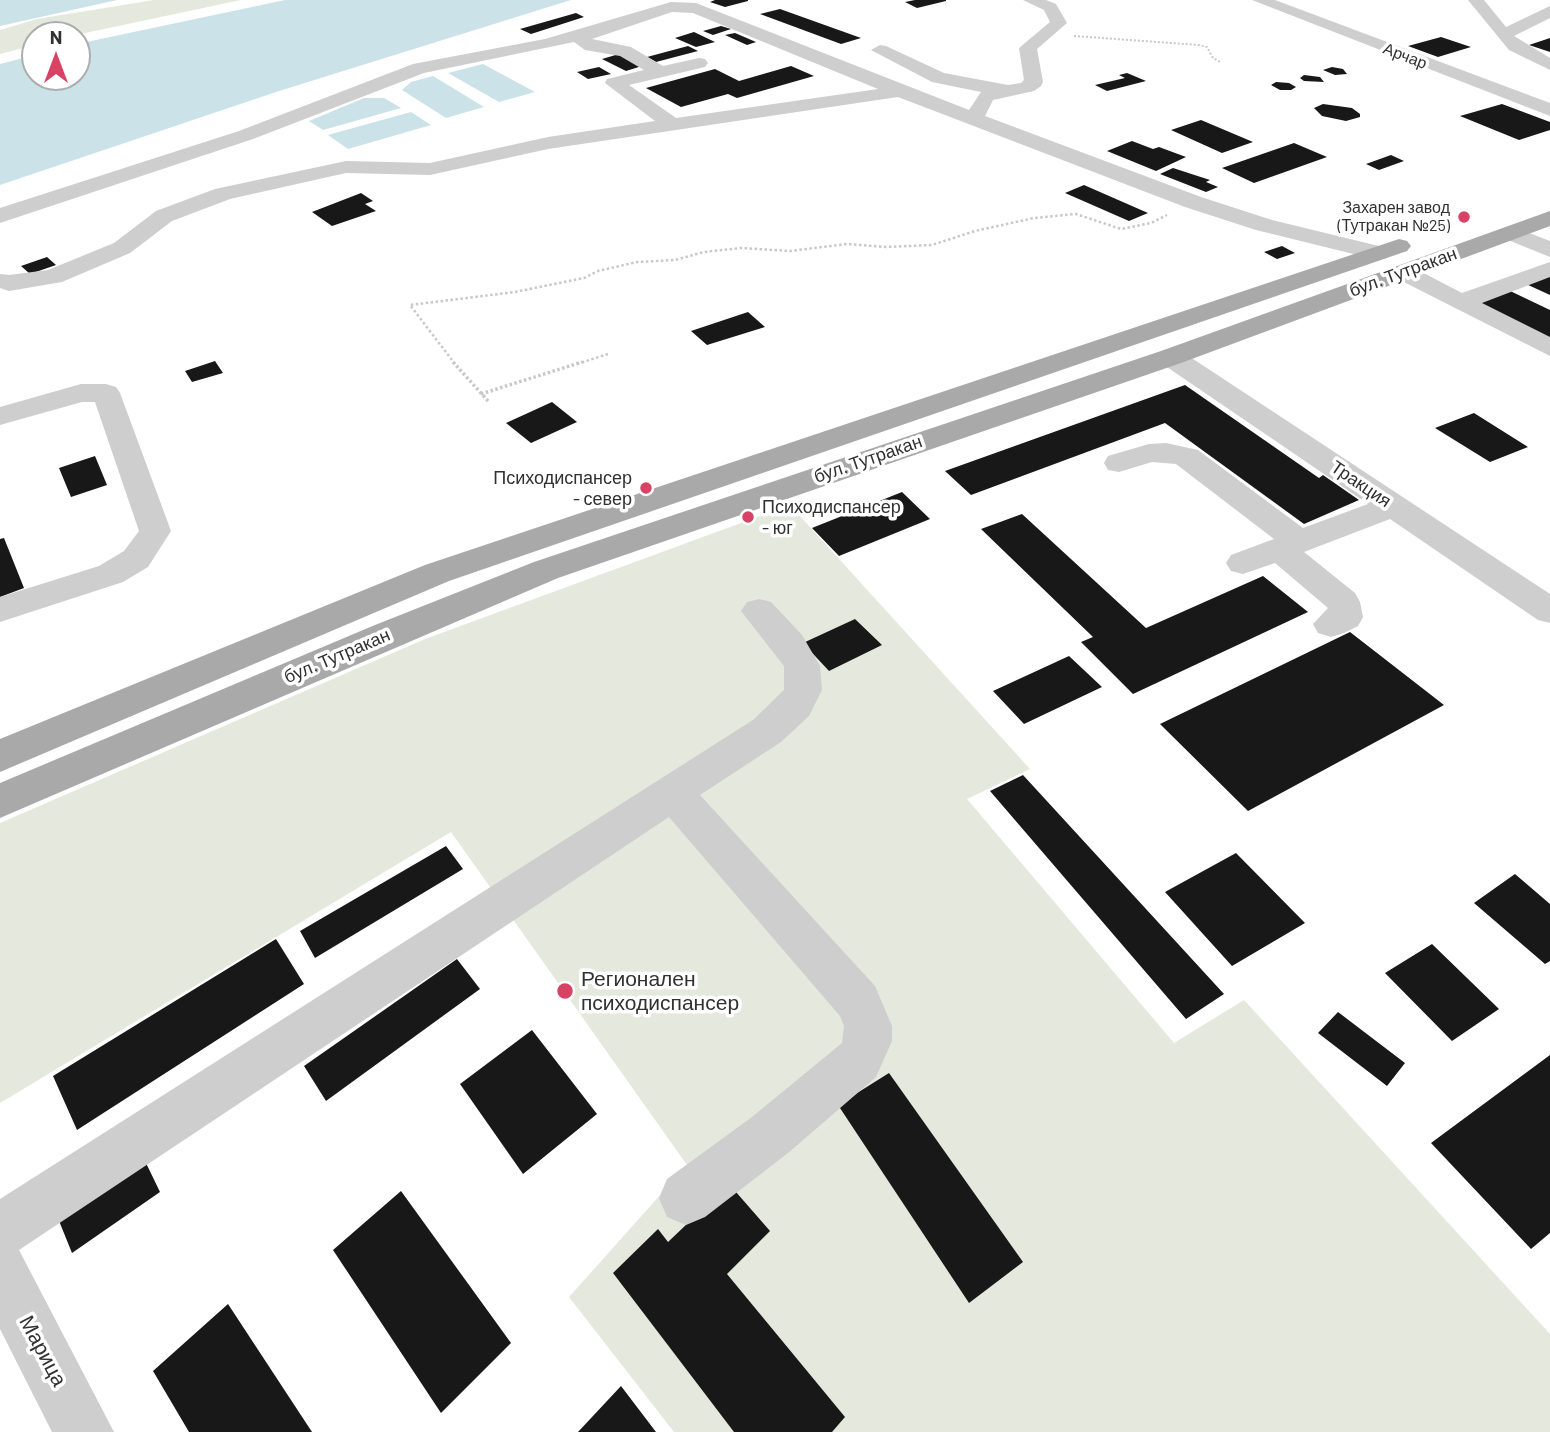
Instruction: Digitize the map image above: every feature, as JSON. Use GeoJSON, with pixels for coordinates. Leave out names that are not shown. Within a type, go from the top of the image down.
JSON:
{"type":"FeatureCollection","features":[{"type":"Feature","properties":{"kind":"main road","name":"бул. Тутракан"},"geometry":{"type":"LineString","coordinates":[[0,801],[387,634],[546,570],[1184,352],[1550,195]]}},
{"type":"Feature","properties":{"kind":"main road","name":"бул. Тутракан"},"geometry":{"type":"LineString","coordinates":[[0,756],[438,573],[680,488],[1152,331],[1390,263],[1511,233],[1550,218]]}},
{"type":"Feature","properties":{"kind":"main road"},"geometry":{"type":"LineString","coordinates":[[1152,331],[1184,352]]}},
{"type":"Feature","properties":{"kind":"street"},"geometry":{"type":"LineString","coordinates":[[973,120],[986,96],[1034,82],[1028,48],[1045,37],[1059,23],[1050,7],[1031,0]]}},
{"type":"Feature","properties":{"kind":"street","name":"Арчар"},"geometry":{"type":"LineString","coordinates":[[1260,0],[1550,110]]}},
{"type":"Feature","properties":{"kind":"street"},"geometry":{"type":"LineString","coordinates":[[1476,0],[1515,46],[1550,65]]}},
{"type":"Feature","properties":{"kind":"street"},"geometry":{"type":"LineString","coordinates":[[0,216],[246,135],[419,68],[548,44],[671,7],[696,8],[973,120],[1193,202],[1390,263],[1550,348]]}},
{"type":"Feature","properties":{"kind":"street"},"geometry":{"type":"LineString","coordinates":[[660,72],[625,51],[591,46],[579,37],[671,10],[696,8]]}},
{"type":"Feature","properties":{"kind":"street"},"geometry":{"type":"LineString","coordinates":[[1503,35],[1550,11]]}},
{"type":"Feature","properties":{"kind":"street"},"geometry":{"type":"LineString","coordinates":[[880,50],[939,78],[1007,91]]}},
{"type":"Feature","properties":{"kind":"street"},"geometry":{"type":"LineString","coordinates":[[670,123],[614,83],[699,62]]}},
{"type":"Feature","properties":{"kind":"street"},"geometry":{"type":"LineString","coordinates":[[0,281],[9,283],[52,277],[122,248],[164,216],[223,194],[346,167],[430,169],[548,143],[900,91]]}},
{"type":"Feature","properties":{"kind":"street"},"geometry":{"type":"LineString","coordinates":[[1511,233],[1549,253]]}},
{"type":"Feature","properties":{"kind":"street"},"geometry":{"type":"LineString","coordinates":[[1461,302],[1549,253]]}},
{"type":"Feature","properties":{"kind":"street","name":"Тракция"},"geometry":{"type":"LineString","coordinates":[[1184,352],[1394,506],[1550,611]]}},
{"type":"Feature","properties":{"kind":"street"},"geometry":{"type":"LineString","coordinates":[[0,416],[81,393],[106,393],[155,531],[147,547],[136,559],[111,574],[0,610]]}},
{"type":"Feature","properties":{"kind":"street"},"geometry":{"type":"LineString","coordinates":[[1119,463],[1157,453],[1187,457],[1289,545],[1343,602],[1345,617],[1331,624]]}},
{"type":"Feature","properties":{"kind":"street"},"geometry":{"type":"LineString","coordinates":[[1243,563],[1394,506]]}},
{"type":"Feature","properties":{"kind":"street"},"geometry":{"type":"LineString","coordinates":[[0,1231],[767,731],[795,706],[803,690],[802,666],[789,645],[759,611]]}},
{"type":"Feature","properties":{"kind":"street"},"geometry":{"type":"LineString","coordinates":[[673,793],[858,1002],[868,1026],[868,1041],[859,1060],[770,1135],[686,1198]]}},
{"type":"Feature","properties":{"kind":"street","name":"Марица"},"geometry":{"type":"LineString","coordinates":[[0,1270],[84,1432]]}},
{"type":"Feature","properties":{"kind":"path"},"geometry":{"type":"LineString","coordinates":[[1045,37],[1084,35],[1199,45],[1207,47],[1213,58],[1220,62]]}},
{"type":"Feature","properties":{"kind":"path"},"geometry":{"type":"LineString","coordinates":[[489,402],[437,344],[410,305],[515,292],[584,278],[598,271],[637,262],[675,260],[704,252],[741,248],[790,251],[847,244],[886,247],[932,244],[975,230],[1034,218],[1076,214],[1121,229],[1151,223],[1193,202]]}},
{"type":"Feature","properties":{"kind":"path"},"geometry":{"type":"LineString","coordinates":[[481,394],[608,354]]}},
{"type":"Feature","properties":{"kind":"shaded area"},"geometry":{"type":"Polygon","coordinates":[[[154,0],[241,0],[91,32],[91,21],[30,21],[154,0]]]}},
{"type":"Feature","properties":{"kind":"shaded area"},"geometry":{"type":"Polygon","coordinates":[[[21,24],[21,49],[0,54],[0,30],[21,24]]]}},
{"type":"Feature","properties":{"kind":"shaded area","name":"Регионален психодиспансер"},"geometry":{"type":"Polygon","coordinates":[[[790,505],[1030,769],[967,799],[1174,1043],[1244,1000],[1550,1334],[1550,1432],[674,1432],[569,1297],[687,1165],[451,832],[0,1103],[0,823],[425,639],[790,505]]]}},
{"type":"Feature","properties":{"kind":"water"},"geometry":{"type":"Polygon","coordinates":[[[0,0],[117,0],[21,21],[0,26],[0,0]]]}},
{"type":"Feature","properties":{"kind":"water"},"geometry":{"type":"Polygon","coordinates":[[[285,0],[571,0],[276,92],[0,185],[0,64],[21,59],[21,91],[91,91],[91,41],[285,0]]]}},
{"type":"Feature","properties":{"kind":"water"},"geometry":{"type":"Polygon","coordinates":[[[483,64],[535,92],[499,102],[448,73],[483,64]]]}},
{"type":"Feature","properties":{"kind":"water"},"geometry":{"type":"Polygon","coordinates":[[[433,76],[484,107],[446,118],[402,90],[411,82],[433,76]]]}},
{"type":"Feature","properties":{"kind":"water"},"geometry":{"type":"Polygon","coordinates":[[[364,98],[384,98],[401,108],[323,130],[309,121],[364,98]]]}},
{"type":"Feature","properties":{"kind":"water"},"geometry":{"type":"Polygon","coordinates":[[[411,112],[431,125],[348,149],[328,135],[411,112]]]}},
{"type":"Feature","properties":{"kind":"building"},"geometry":{"type":"Polygon","coordinates":[[[748,1],[725,7],[710,2],[748,1]]]}},
{"type":"Feature","properties":{"kind":"building"},"geometry":{"type":"Polygon","coordinates":[[[946,1],[917,8],[905,2],[946,1]]]}},
{"type":"Feature","properties":{"kind":"building"},"geometry":{"type":"Polygon","coordinates":[[[780,9],[861,38],[841,44],[760,14],[780,9]]]}},
{"type":"Feature","properties":{"kind":"building"},"geometry":{"type":"Polygon","coordinates":[[[576,13],[584,17],[531,34],[520,29],[576,13]]]}},
{"type":"Feature","properties":{"kind":"building"},"geometry":{"type":"Polygon","coordinates":[[[721,26],[731,29],[713,35],[703,31],[721,26]]]}},
{"type":"Feature","properties":{"kind":"building"},"geometry":{"type":"Polygon","coordinates":[[[694,32],[715,42],[696,47],[675,38],[694,32]]]}},
{"type":"Feature","properties":{"kind":"building"},"geometry":{"type":"Polygon","coordinates":[[[735,33],[756,42],[747,45],[725,35],[735,33]]]}},
{"type":"Feature","properties":{"kind":"building"},"geometry":{"type":"Polygon","coordinates":[[[1441,37],[1471,47],[1438,57],[1408,46],[1441,37]]]}},
{"type":"Feature","properties":{"kind":"building"},"geometry":{"type":"Polygon","coordinates":[[[1550,38],[1550,52],[1529,45],[1550,38]]]}},
{"type":"Feature","properties":{"kind":"building"},"geometry":{"type":"Polygon","coordinates":[[[688,46],[698,51],[656,62],[647,57],[688,46]]]}},
{"type":"Feature","properties":{"kind":"building"},"geometry":{"type":"Polygon","coordinates":[[[619,54],[642,66],[626,71],[602,59],[619,54]]]}},
{"type":"Feature","properties":{"kind":"building"},"geometry":{"type":"Polygon","coordinates":[[[791,66],[814,76],[737,98],[728,94],[681,107],[646,88],[715,69],[739,81],[791,66]]]}},
{"type":"Feature","properties":{"kind":"building"},"geometry":{"type":"Polygon","coordinates":[[[599,67],[611,74],[588,79],[577,72],[599,67]]]}},
{"type":"Feature","properties":{"kind":"building"},"geometry":{"type":"Polygon","coordinates":[[[1332,67],[1343,69],[1347,74],[1335,75],[1323,70],[1332,67]]]}},
{"type":"Feature","properties":{"kind":"building"},"geometry":{"type":"Polygon","coordinates":[[[1127,73],[1146,81],[1107,91],[1095,85],[1125,78],[1119,75],[1127,73]]]}},
{"type":"Feature","properties":{"kind":"building"},"geometry":{"type":"Polygon","coordinates":[[[1304,75],[1320,77],[1324,82],[1304,81],[1300,78],[1304,75]]]}},
{"type":"Feature","properties":{"kind":"building"},"geometry":{"type":"Polygon","coordinates":[[[1276,82],[1289,83],[1296,87],[1280,90],[1271,85],[1276,82]]]}},
{"type":"Feature","properties":{"kind":"building"},"geometry":{"type":"Polygon","coordinates":[[[1323,104],[1352,108],[1360,117],[1346,121],[1322,116],[1314,108],[1323,104]]]}},
{"type":"Feature","properties":{"kind":"building"},"geometry":{"type":"Polygon","coordinates":[[[1502,104],[1550,122],[1550,130],[1519,140],[1460,116],[1502,104]]]}},
{"type":"Feature","properties":{"kind":"building"},"geometry":{"type":"Polygon","coordinates":[[[1201,120],[1253,142],[1222,153],[1171,130],[1201,120]]]}},
{"type":"Feature","properties":{"kind":"building"},"geometry":{"type":"Polygon","coordinates":[[[1132,141],[1186,157],[1156,171],[1107,151],[1132,141]]]}},
{"type":"Feature","properties":{"kind":"building"},"geometry":{"type":"Polygon","coordinates":[[[1294,143],[1327,157],[1254,183],[1222,168],[1294,143]]]}},
{"type":"Feature","properties":{"kind":"building"},"geometry":{"type":"Polygon","coordinates":[[[1391,155],[1404,161],[1379,170],[1366,164],[1391,155]]]}},
{"type":"Feature","properties":{"kind":"building"},"geometry":{"type":"Polygon","coordinates":[[[1173,168],[1210,180],[1206,182],[1218,187],[1206,192],[1160,174],[1173,168]]]}},
{"type":"Feature","properties":{"kind":"building"},"geometry":{"type":"Polygon","coordinates":[[[1084,185],[1148,213],[1129,221],[1065,193],[1084,185]]]}},
{"type":"Feature","properties":{"kind":"building"},"geometry":{"type":"Polygon","coordinates":[[[361,193],[373,201],[365,204],[376,211],[332,226],[312,212],[361,193]]]}},
{"type":"Feature","properties":{"kind":"building"},"geometry":{"type":"Polygon","coordinates":[[[1282,246],[1295,253],[1277,259],[1264,252],[1282,246]]]}},
{"type":"Feature","properties":{"kind":"building"},"geometry":{"type":"Polygon","coordinates":[[[47,257],[56,265],[30,274],[21,266],[47,257]]]}},
{"type":"Feature","properties":{"kind":"building"},"geometry":{"type":"Polygon","coordinates":[[[1550,273],[1550,295],[1526,284],[1550,273]]]}},
{"type":"Feature","properties":{"kind":"building"},"geometry":{"type":"Polygon","coordinates":[[[1506,289],[1550,310],[1550,342],[1471,302],[1506,289]]]}},
{"type":"Feature","properties":{"kind":"building"},"geometry":{"type":"Polygon","coordinates":[[[748,312],[765,327],[707,345],[691,331],[748,312]]]}},
{"type":"Feature","properties":{"kind":"building"},"geometry":{"type":"Polygon","coordinates":[[[215,361],[223,373],[192,382],[185,371],[215,361]]]}},
{"type":"Feature","properties":{"kind":"building"},"geometry":{"type":"Polygon","coordinates":[[[1185,385],[1319,478],[1323,475],[1359,500],[1304,524],[1165,423],[971,495],[945,471],[1185,385]]]}},
{"type":"Feature","properties":{"kind":"building"},"geometry":{"type":"Polygon","coordinates":[[[552,402],[577,422],[531,443],[506,423],[552,402]]]}},
{"type":"Feature","properties":{"kind":"building"},"geometry":{"type":"Polygon","coordinates":[[[1474,413],[1528,447],[1490,462],[1435,428],[1474,413]]]}},
{"type":"Feature","properties":{"kind":"building"},"geometry":{"type":"Polygon","coordinates":[[[95,456],[107,485],[71,497],[59,468],[95,456]]]}},
{"type":"Feature","properties":{"kind":"building"},"geometry":{"type":"Polygon","coordinates":[[[902,492],[930,519],[839,556],[812,528],[902,492]]]}},
{"type":"Feature","properties":{"kind":"building"},"geometry":{"type":"Polygon","coordinates":[[[1022,514],[1146,628],[1263,576],[1308,612],[1133,694],[1081,642],[1093,637],[981,529],[1022,514]]]}},
{"type":"Feature","properties":{"kind":"building"},"geometry":{"type":"Polygon","coordinates":[[[4,538],[24,588],[0,597],[0,539],[4,538]]]}},
{"type":"Feature","properties":{"kind":"building"},"geometry":{"type":"Polygon","coordinates":[[[855,619],[882,645],[829,671],[803,643],[855,619]]]}},
{"type":"Feature","properties":{"kind":"building"},"geometry":{"type":"Polygon","coordinates":[[[1350,632],[1444,705],[1248,811],[1160,724],[1350,632]]]}},
{"type":"Feature","properties":{"kind":"building"},"geometry":{"type":"Polygon","coordinates":[[[1069,656],[1102,687],[1024,724],[993,691],[1069,656]]]}},
{"type":"Feature","properties":{"kind":"building"},"geometry":{"type":"Polygon","coordinates":[[[1023,775],[1224,994],[1186,1019],[990,791],[1023,775]]]}},
{"type":"Feature","properties":{"kind":"building"},"geometry":{"type":"Polygon","coordinates":[[[446,846],[463,869],[315,958],[300,931],[446,846]]]}},
{"type":"Feature","properties":{"kind":"building"},"geometry":{"type":"Polygon","coordinates":[[[1236,853],[1305,923],[1232,966],[1165,892],[1236,853]]]}},
{"type":"Feature","properties":{"kind":"building"},"geometry":{"type":"Polygon","coordinates":[[[1515,874],[1550,904],[1550,961],[1545,964],[1474,903],[1515,874]]]}},
{"type":"Feature","properties":{"kind":"building"},"geometry":{"type":"Polygon","coordinates":[[[276,939],[304,984],[77,1130],[53,1076],[276,939]]]}},
{"type":"Feature","properties":{"kind":"building"},"geometry":{"type":"Polygon","coordinates":[[[1432,944],[1499,1009],[1452,1041],[1385,973],[1432,944]]]}},
{"type":"Feature","properties":{"kind":"building"},"geometry":{"type":"Polygon","coordinates":[[[457,959],[480,989],[326,1101],[304,1066],[457,959]]]}},
{"type":"Feature","properties":{"kind":"building"},"geometry":{"type":"Polygon","coordinates":[[[1338,1012],[1405,1063],[1387,1086],[1318,1033],[1338,1012]]]}},
{"type":"Feature","properties":{"kind":"building"},"geometry":{"type":"Polygon","coordinates":[[[532,1030],[597,1114],[523,1174],[460,1084],[532,1030]]]}},
{"type":"Feature","properties":{"kind":"building"},"geometry":{"type":"Polygon","coordinates":[[[1550,1055],[1550,1233],[1531,1249],[1431,1143],[1550,1055]]]}},
{"type":"Feature","properties":{"kind":"building"},"geometry":{"type":"Polygon","coordinates":[[[889,1073],[1023,1262],[969,1303],[838,1105],[889,1073]]]}},
{"type":"Feature","properties":{"kind":"building"},"geometry":{"type":"Polygon","coordinates":[[[145,1161],[160,1192],[72,1253],[53,1206],[145,1161]]]}},
{"type":"Feature","properties":{"kind":"building"},"geometry":{"type":"Polygon","coordinates":[[[729,1184],[770,1231],[727,1274],[845,1417],[832,1432],[734,1432],[613,1273],[658,1229],[668,1242],[729,1184]]]}},
{"type":"Feature","properties":{"kind":"building"},"geometry":{"type":"Polygon","coordinates":[[[401,1191],[511,1343],[441,1413],[333,1250],[401,1191]]]}},
{"type":"Feature","properties":{"kind":"building"},"geometry":{"type":"Polygon","coordinates":[[[228,1304],[312,1432],[189,1432],[153,1371],[228,1304]]]}},
{"type":"Feature","properties":{"kind":"building"},"geometry":{"type":"Polygon","coordinates":[[[621,1386],[656,1432],[578,1432],[621,1386]]]}},
{"type":"Feature","properties":{"kind":"place","name":"Захарен завод (Тутракан №25)"},"geometry":{"type":"Point","coordinates":[1464,217]}},
{"type":"Feature","properties":{"kind":"place","name":"Психодиспансер - север"},"geometry":{"type":"Point","coordinates":[646,488]}},
{"type":"Feature","properties":{"kind":"place","name":"Психодиспансер - юг"},"geometry":{"type":"Point","coordinates":[748,517]}},
{"type":"Feature","properties":{"kind":"place","name":"Регионален психодиспансер"},"geometry":{"type":"Point","coordinates":[565,991]}}]}
